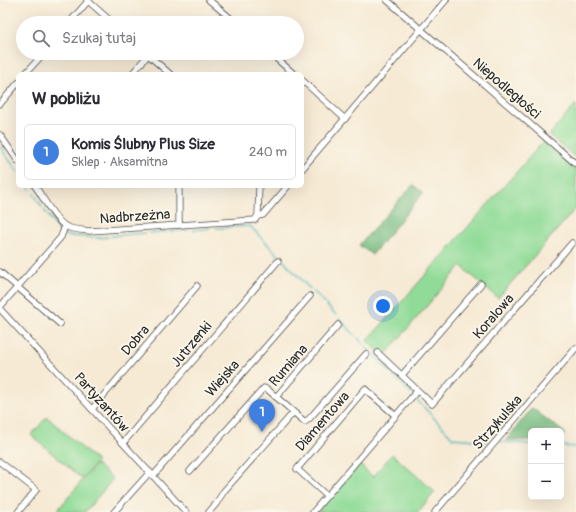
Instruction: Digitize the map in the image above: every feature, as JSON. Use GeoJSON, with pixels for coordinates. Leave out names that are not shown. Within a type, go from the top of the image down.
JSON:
{"type":"FeatureCollection","features":[{"type":"Feature","properties":{"kind":"street"},"geometry":{"type":"LineString","coordinates":[[75,16],[88,0],[105,16]]}},
{"type":"Feature","properties":{"kind":"street"},"geometry":{"type":"LineString","coordinates":[[209,0],[228,16]]}},
{"type":"Feature","properties":{"kind":"street","name":"Niepodległości"},"geometry":{"type":"LineString","coordinates":[[387,0],[576,164]]}},
{"type":"Feature","properties":{"kind":"street"},"geometry":{"type":"LineString","coordinates":[[304,167],[446,0]]}},
{"type":"Feature","properties":{"kind":"street"},"geometry":{"type":"LineString","coordinates":[[28,72],[38,60]]}},
{"type":"Feature","properties":{"kind":"street"},"geometry":{"type":"LineString","coordinates":[[134,72],[142,60]]}},
{"type":"Feature","properties":{"kind":"street"},"geometry":{"type":"LineString","coordinates":[[154,60],[168,72]]}},
{"type":"Feature","properties":{"kind":"street"},"geometry":{"type":"LineString","coordinates":[[278,60],[292,72]]}},
{"type":"Feature","properties":{"kind":"street"},"geometry":{"type":"LineString","coordinates":[[304,82],[345,119]]}},
{"type":"Feature","properties":{"kind":"street"},"geometry":{"type":"LineString","coordinates":[[0,104],[16,85]]}},
{"type":"Feature","properties":{"kind":"street"},"geometry":{"type":"LineString","coordinates":[[0,135],[16,158]]}},
{"type":"Feature","properties":{"kind":"street"},"geometry":{"type":"LineString","coordinates":[[0,308],[63,232],[57,218],[37,188]]}},
{"type":"Feature","properties":{"kind":"street"},"geometry":{"type":"LineString","coordinates":[[179,188],[179,225]]}},
{"type":"Feature","properties":{"kind":"street"},"geometry":{"type":"LineString","coordinates":[[259,188],[257,217],[263,215],[286,188]]}},
{"type":"Feature","properties":{"kind":"street","name":"Nadbrzeżna"},"geometry":{"type":"LineString","coordinates":[[63,232],[179,225],[257,217]]}},
{"type":"Feature","properties":{"kind":"street","name":"Koralowa"},"geometry":{"type":"LineString","coordinates":[[417,391],[432,404],[572,243]]}},
{"type":"Feature","properties":{"kind":"street","name":"Jutrzenki"},"geometry":{"type":"LineString","coordinates":[[123,443],[278,261]]}},
{"type":"Feature","properties":{"kind":"street"},"geometry":{"type":"LineString","coordinates":[[0,272],[60,324]]}},
{"type":"Feature","properties":{"kind":"street"},"geometry":{"type":"LineString","coordinates":[[402,375],[481,284]]}},
{"type":"Feature","properties":{"kind":"street","name":"Dobra"},"geometry":{"type":"LineString","coordinates":[[92,408],[197,286]]}},
{"type":"Feature","properties":{"kind":"street","name":"Wiejska"},"geometry":{"type":"LineString","coordinates":[[114,512],[151,474],[310,296]]}},
{"type":"Feature","properties":{"kind":"street","name":"Partyzantów"},"geometry":{"type":"LineString","coordinates":[[0,308],[186,512]]}},
{"type":"Feature","properties":{"kind":"street","name":"Rumiana"},"geometry":{"type":"LineString","coordinates":[[190,471],[260,390],[264,388],[276,397],[338,325]]}},
{"type":"Feature","properties":{"kind":"street","name":"Strzykulska"},"geometry":{"type":"LineString","coordinates":[[435,512],[576,348]]}},
{"type":"Feature","properties":{"kind":"street"},"geometry":{"type":"LineString","coordinates":[[313,512],[417,391],[378,353]]}},
{"type":"Feature","properties":{"kind":"street"},"geometry":{"type":"LineString","coordinates":[[276,397],[305,422],[366,354]]}},
{"type":"Feature","properties":{"kind":"street","name":"Diamentowa"},"geometry":{"type":"LineString","coordinates":[[327,496],[297,469],[365,389],[396,416]]}},
{"type":"Feature","properties":{"kind":"street"},"geometry":{"type":"LineString","coordinates":[[209,512],[224,492],[293,413]]}},
{"type":"Feature","properties":{"kind":"street"},"geometry":{"type":"LineString","coordinates":[[0,462],[36,490],[18,512]]}},
{"type":"Feature","properties":{"kind":"green space"},"geometry":{"type":"Polygon","coordinates":[[[576,104],[576,158],[549,135],[576,104]]]}},
{"type":"Feature","properties":{"kind":"green space"},"geometry":{"type":"Polygon","coordinates":[[[543,142],[576,171],[576,208],[498,298],[461,266],[386,354],[381,354],[367,341],[543,142]]]}},
{"type":"Feature","properties":{"kind":"green space"},"geometry":{"type":"Polygon","coordinates":[[[413,185],[423,193],[372,255],[359,245],[413,185]]]}},
{"type":"Feature","properties":{"kind":"green space"},"geometry":{"type":"Polygon","coordinates":[[[532,408],[558,428],[528,428],[528,440],[506,440],[532,408]]]}},
{"type":"Feature","properties":{"kind":"green space"},"geometry":{"type":"Polygon","coordinates":[[[47,417],[97,461],[82,479],[31,435],[47,417]]]}},
{"type":"Feature","properties":{"kind":"green space"},"geometry":{"type":"Polygon","coordinates":[[[392,454],[435,492],[418,512],[318,512],[359,464],[373,477],[392,454]]]}},
{"type":"Feature","properties":{"kind":"green space"},"geometry":{"type":"Polygon","coordinates":[[[96,464],[113,479],[85,512],[56,512],[96,464]]]}},
{"type":"Feature","properties":{"kind":"waterway"},"geometry":{"type":"LineString","coordinates":[[0,147],[16,169]]}},
{"type":"Feature","properties":{"kind":"waterway"},"geometry":{"type":"LineString","coordinates":[[34,194],[42,207]]}},
{"type":"Feature","properties":{"kind":"waterway"},"geometry":{"type":"LineString","coordinates":[[48,215],[60,233],[68,236],[93,237]]}},
{"type":"Feature","properties":{"kind":"waterway"},"geometry":{"type":"LineString","coordinates":[[216,228],[250,226],[279,256]]}},
{"type":"Feature","properties":{"kind":"waterway"},"geometry":{"type":"LineString","coordinates":[[193,230],[210,228]]}},
{"type":"Feature","properties":{"kind":"waterway"},"geometry":{"type":"LineString","coordinates":[[170,231],[189,230]]}},
{"type":"Feature","properties":{"kind":"waterway"},"geometry":{"type":"LineString","coordinates":[[149,233],[166,232]]}},
{"type":"Feature","properties":{"kind":"waterway"},"geometry":{"type":"LineString","coordinates":[[111,236],[145,233]]}},
{"type":"Feature","properties":{"kind":"waterway"},"geometry":{"type":"LineString","coordinates":[[96,238],[108,237]]}},
{"type":"Feature","properties":{"kind":"waterway"},"geometry":{"type":"LineString","coordinates":[[282,259],[311,290]]}},
{"type":"Feature","properties":{"kind":"waterway"},"geometry":{"type":"LineString","coordinates":[[314,292],[336,315]]}},
{"type":"Feature","properties":{"kind":"waterway"},"geometry":{"type":"LineString","coordinates":[[339,319],[355,335]]}},
{"type":"Feature","properties":{"kind":"waterway"},"geometry":{"type":"LineString","coordinates":[[358,338],[364,345]]}},
{"type":"Feature","properties":{"kind":"waterway"},"geometry":{"type":"LineString","coordinates":[[366,347],[391,373]]}},
{"type":"Feature","properties":{"kind":"waterway"},"geometry":{"type":"LineString","coordinates":[[394,376],[411,394]]}},
{"type":"Feature","properties":{"kind":"waterway"},"geometry":{"type":"LineString","coordinates":[[416,399],[453,438],[487,441]]}},
{"type":"Feature","properties":{"kind":"waterway"},"geometry":{"type":"LineString","coordinates":[[501,442],[528,444]]}},
{"type":"Feature","properties":{"kind":"waterway"},"geometry":{"type":"LineString","coordinates":[[564,446],[576,447]]}},
{"type":"Feature","properties":{"kind":"place","name":"Komis Ślubny Plus Size"},"geometry":{"type":"Point","coordinates":[262,432]}}]}
